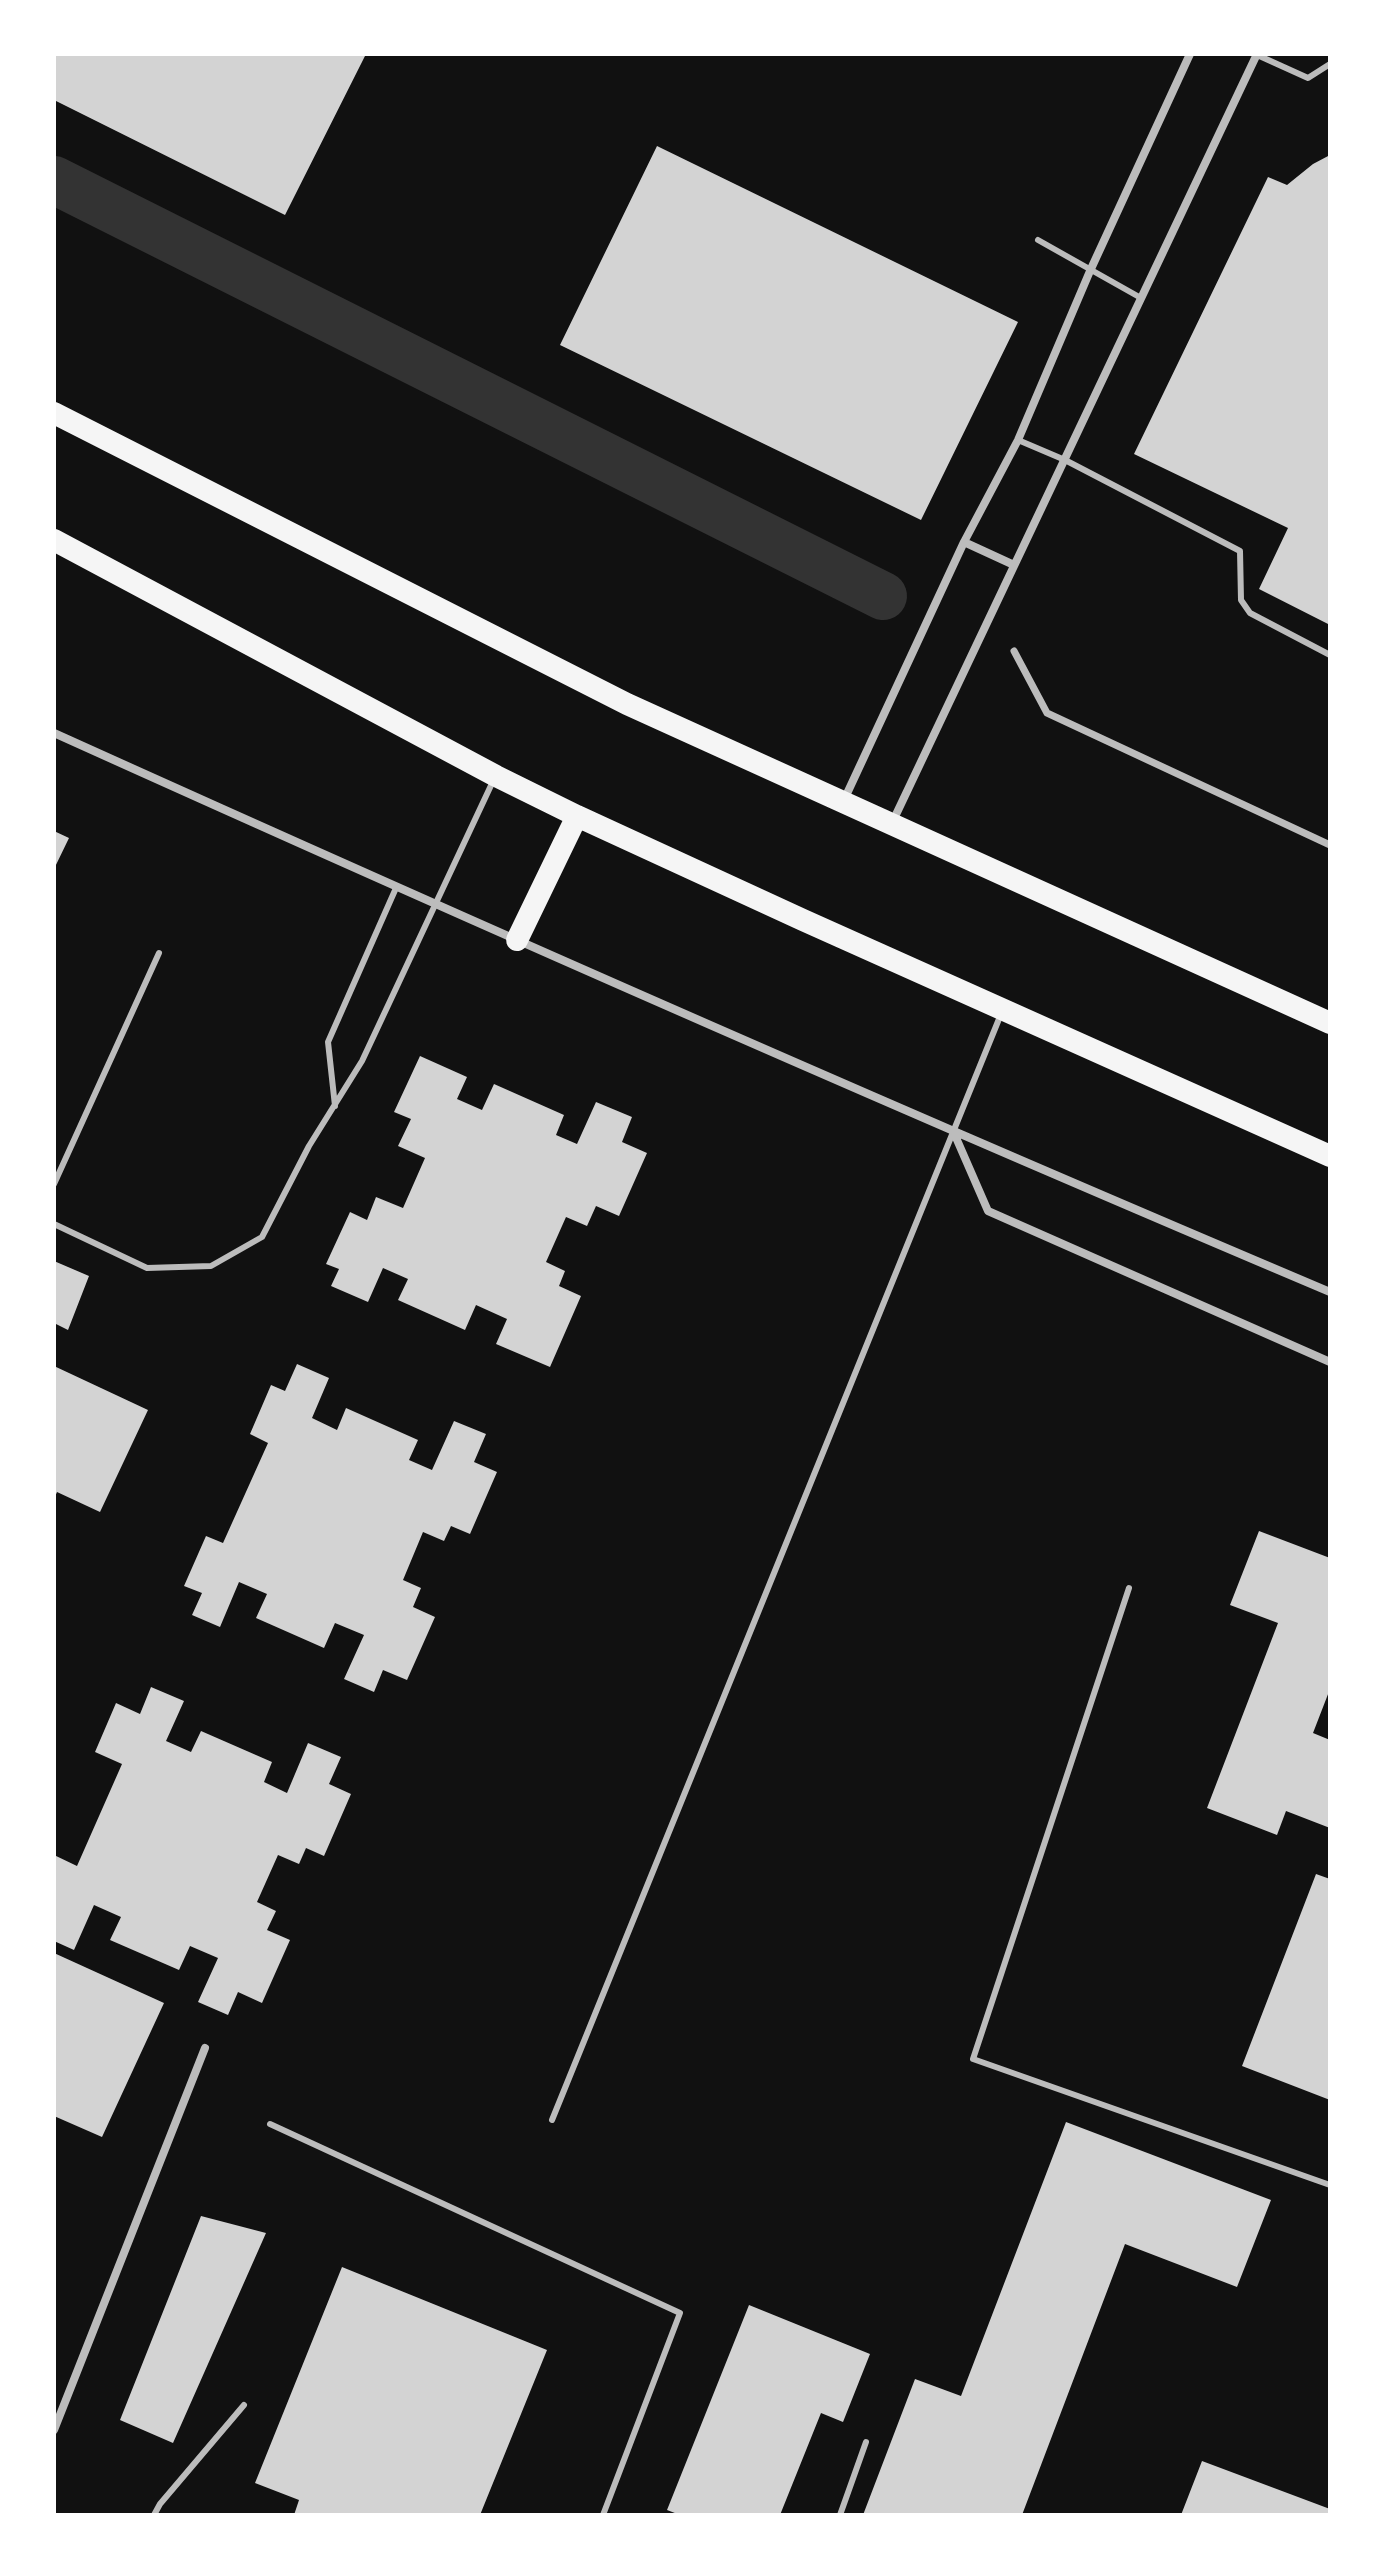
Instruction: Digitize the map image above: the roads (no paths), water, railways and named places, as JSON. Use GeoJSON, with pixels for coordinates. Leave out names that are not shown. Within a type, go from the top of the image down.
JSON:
{"type":"FeatureCollection","features":[{"type":"Feature","properties":{"kind":"highway"},"geometry":{"type":"LineString","coordinates":[[54,413],[627,704],[1330,1023]]}},
{"type":"Feature","properties":{"kind":"highway"},"geometry":{"type":"LineString","coordinates":[[54,540],[496,776],[577,816],[1330,1156]]}},
{"type":"Feature","properties":{"kind":"highway"},"geometry":{"type":"LineString","coordinates":[[517,940],[577,816]]}},
{"type":"Feature","properties":{"kind":"street"},"geometry":{"type":"LineString","coordinates":[[843,802],[964,542],[1018,440],[1090,271],[1190,54]]}},
{"type":"Feature","properties":{"kind":"street"},"geometry":{"type":"LineString","coordinates":[[891,824],[1256,54]]}},
{"type":"Feature","properties":{"kind":"street"},"geometry":{"type":"LineString","coordinates":[[964,542],[1014,565]]}},
{"type":"Feature","properties":{"kind":"street"},"geometry":{"type":"LineString","coordinates":[[1014,651],[1047,713],[1330,845]]}},
{"type":"Feature","properties":{"kind":"street"},"geometry":{"type":"LineString","coordinates":[[54,733],[396,888],[953,1132],[1330,1292]]}},
{"type":"Feature","properties":{"kind":"street"},"geometry":{"type":"LineString","coordinates":[[953,1132],[988,1211],[1330,1362]]}},
{"type":"Feature","properties":{"kind":"street"},"geometry":{"type":"LineString","coordinates":[[54,2430],[205,2048]]}},
{"type":"Feature","properties":{"kind":"lane"},"geometry":{"type":"LineString","coordinates":[[1256,54],[1308,78],[1330,64]]}},
{"type":"Feature","properties":{"kind":"lane"},"geometry":{"type":"LineString","coordinates":[[1038,240],[1141,298]]}},
{"type":"Feature","properties":{"kind":"lane"},"geometry":{"type":"LineString","coordinates":[[1018,440],[1065,460],[1240,551],[1241,600],[1250,613],[1330,655]]}},
{"type":"Feature","properties":{"kind":"lane"},"geometry":{"type":"LineString","coordinates":[[54,1224],[147,1268],[211,1266],[262,1237],[309,1146],[362,1061],[496,776]]}},
{"type":"Feature","properties":{"kind":"lane"},"geometry":{"type":"LineString","coordinates":[[335,1106],[328,1042],[396,888]]}},
{"type":"Feature","properties":{"kind":"lane"},"geometry":{"type":"LineString","coordinates":[[54,1184],[159,953]]}},
{"type":"Feature","properties":{"kind":"lane"},"geometry":{"type":"LineString","coordinates":[[552,2120],[1002,1010]]}},
{"type":"Feature","properties":{"kind":"lane"},"geometry":{"type":"LineString","coordinates":[[1129,1588],[973,2059],[1330,2185]]}},
{"type":"Feature","properties":{"kind":"lane"},"geometry":{"type":"LineString","coordinates":[[270,2124],[680,2313],[603,2515]]}},
{"type":"Feature","properties":{"kind":"lane"},"geometry":{"type":"LineString","coordinates":[[154,2515],[244,2405]]}},
{"type":"Feature","properties":{"kind":"lane"},"geometry":{"type":"LineString","coordinates":[[840,2515],[866,2442]]}},
{"type":"Feature","properties":{"kind":"waterway"},"geometry":{"type":"LineString","coordinates":[[54,180],[883,596]]}}]}
